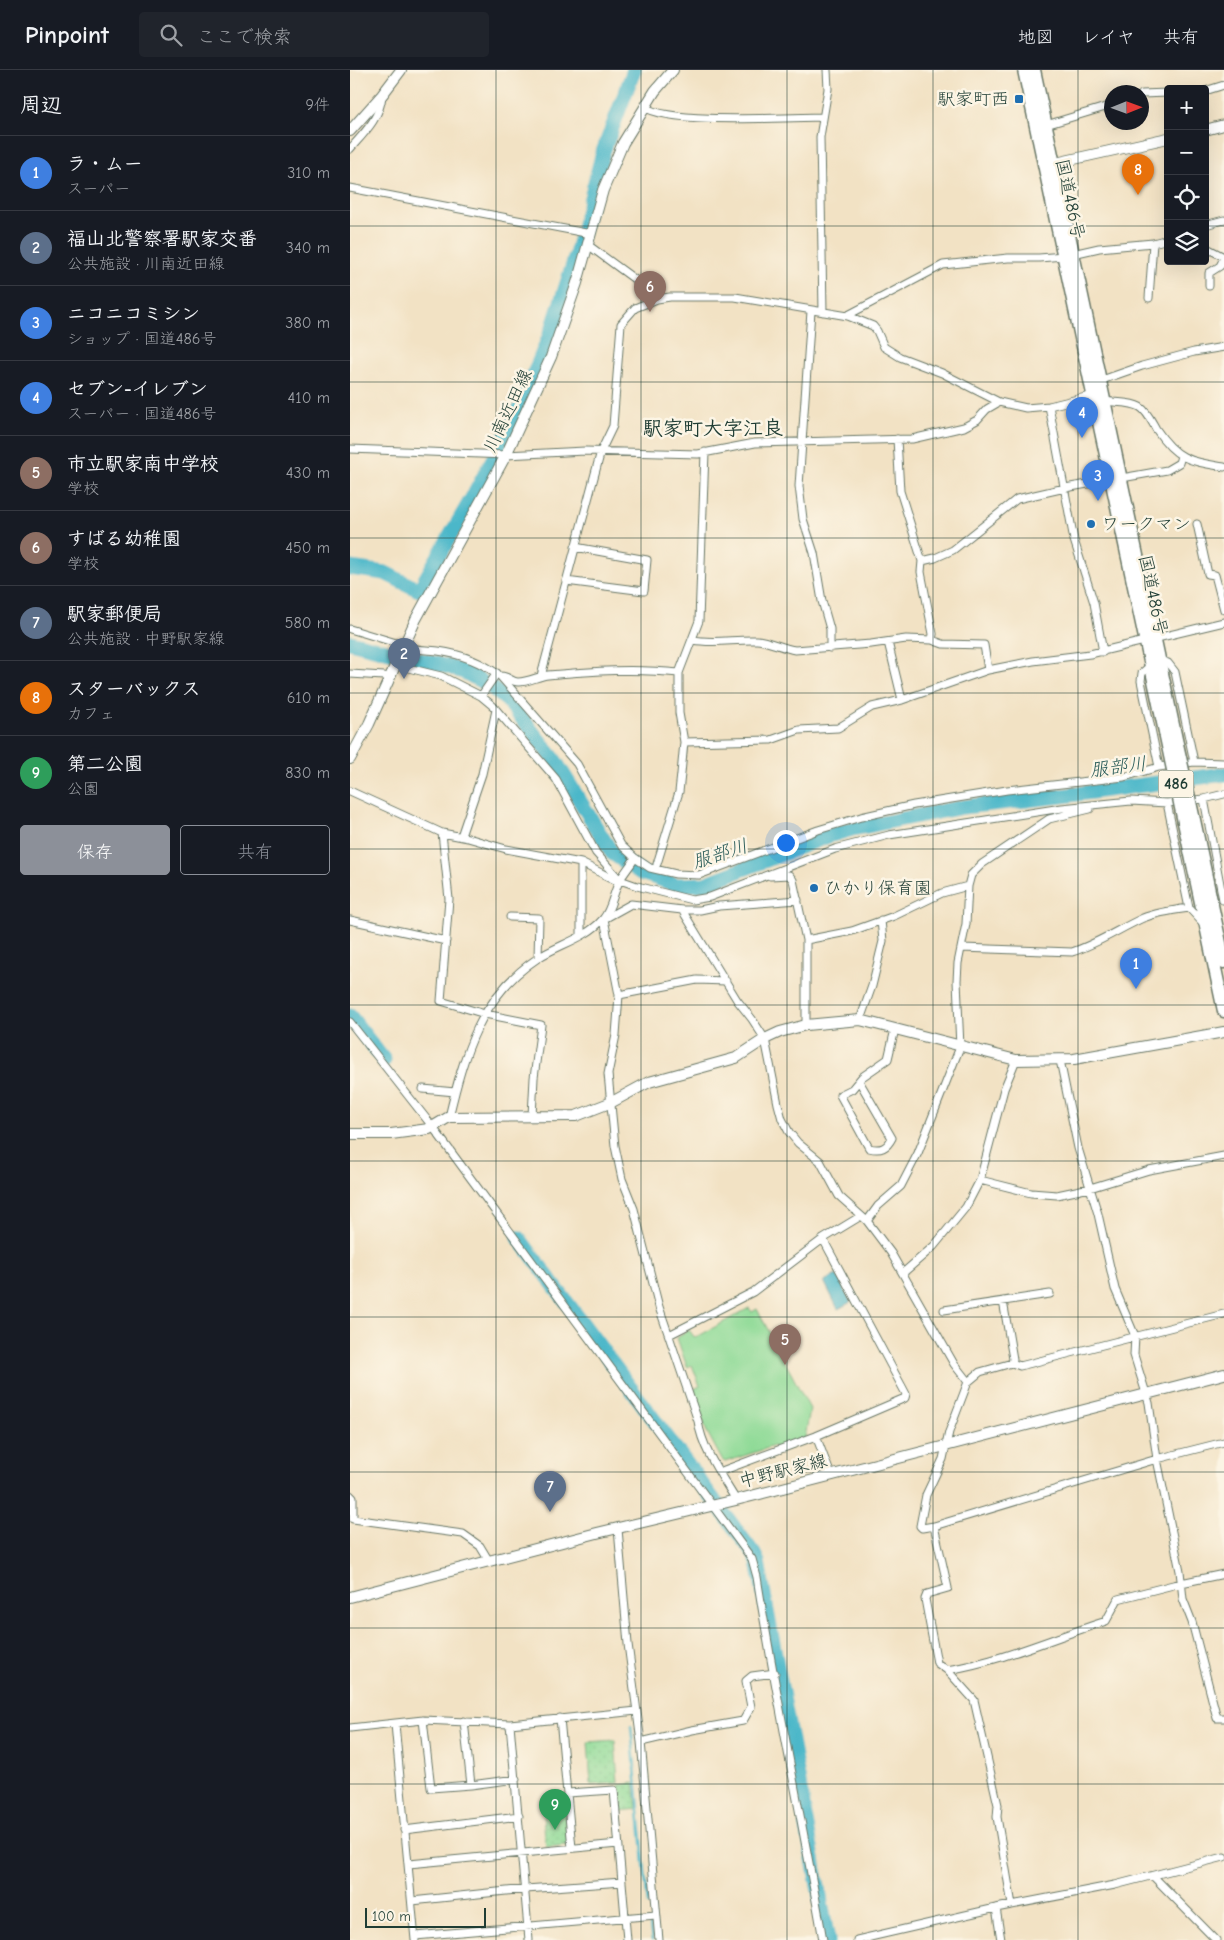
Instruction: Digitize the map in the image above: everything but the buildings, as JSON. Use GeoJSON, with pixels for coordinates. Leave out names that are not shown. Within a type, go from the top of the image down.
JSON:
{"type":"FeatureCollection","features":[{"type":"Feature","properties":{"kind":"highway","name":"国道486号"},"geometry":{"type":"LineString","coordinates":[[1024,70],[1050,164],[1210,923],[1224,1011]]}},
{"type":"Feature","properties":{"kind":"highway","name":"国道486号"},"geometry":{"type":"LineString","coordinates":[[1034,70],[1046,125],[1050,164]]}},
{"type":"Feature","properties":{"kind":"highway","name":"国道486号"},"geometry":{"type":"LineString","coordinates":[[1068,254],[1100,380],[1099,398]]}},
{"type":"Feature","properties":{"kind":"highway","name":"国道486号"},"geometry":{"type":"LineString","coordinates":[[1210,923],[1224,962]]}},
{"type":"Feature","properties":{"kind":"main road"},"geometry":{"type":"LineString","coordinates":[[350,131],[382,96],[400,70]]}},
{"type":"Feature","properties":{"kind":"main road","name":"川南近田線"},"geometry":{"type":"LineString","coordinates":[[350,759],[390,679],[402,647],[416,619],[506,455],[551,357],[577,283],[603,190],[622,143],[655,91],[673,70]]}},
{"type":"Feature","properties":{"kind":"main road"},"geometry":{"type":"LineString","coordinates":[[1209,129],[1224,126]]}},
{"type":"Feature","properties":{"kind":"main road"},"geometry":{"type":"LineString","coordinates":[[1050,164],[1164,139]]}},
{"type":"Feature","properties":{"kind":"main road"},"geometry":{"type":"LineString","coordinates":[[350,1134],[391,1134],[429,1128],[449,1117],[576,1116],[612,1102],[649,1082],[736,1058],[765,1039],[780,1032],[806,1026],[860,1020],[1016,1060],[1060,1060],[1224,1032]]}},
{"type":"Feature","properties":{"kind":"main road","name":"中野駅家線"},"geometry":{"type":"LineString","coordinates":[[350,1597],[831,1476],[1224,1374]]}},
{"type":"Feature","properties":{"kind":"street"},"geometry":{"type":"LineString","coordinates":[[823,312],[820,137],[828,89],[827,70]]}},
{"type":"Feature","properties":{"kind":"street"},"geometry":{"type":"LineString","coordinates":[[1209,90],[1224,85]]}},
{"type":"Feature","properties":{"kind":"street"},"geometry":{"type":"LineString","coordinates":[[1149,94],[1164,94]]}},
{"type":"Feature","properties":{"kind":"street"},"geometry":{"type":"LineString","coordinates":[[350,149],[371,124],[378,112],[382,96]]}},
{"type":"Feature","properties":{"kind":"street"},"geometry":{"type":"LineString","coordinates":[[644,107],[652,112],[698,118],[824,117]]}},
{"type":"Feature","properties":{"kind":"street"},"geometry":{"type":"LineString","coordinates":[[1046,125],[1104,108]]}},
{"type":"Feature","properties":{"kind":"street"},"geometry":{"type":"LineString","coordinates":[[350,188],[591,234]]}},
{"type":"Feature","properties":{"kind":"street"},"geometry":{"type":"LineString","coordinates":[[1209,224],[1224,220]]}},
{"type":"Feature","properties":{"kind":"street"},"geometry":{"type":"LineString","coordinates":[[848,316],[943,265],[1008,258],[1039,258],[1164,240]]}},
{"type":"Feature","properties":{"kind":"street"},"geometry":{"type":"LineString","coordinates":[[1149,298],[1153,243]]}},
{"type":"Feature","properties":{"kind":"street"},"geometry":{"type":"LineString","coordinates":[[588,246],[652,292],[657,299]]}},
{"type":"Feature","properties":{"kind":"street"},"geometry":{"type":"LineString","coordinates":[[1208,286],[1209,273],[1220,266],[1224,257],[1209,249]]}},
{"type":"Feature","properties":{"kind":"street"},"geometry":{"type":"LineString","coordinates":[[541,676],[601,451],[613,426],[621,324],[635,308],[657,299],[670,297],[735,297],[848,316],[872,326],[878,331],[884,347],[900,357],[942,372],[999,402],[1026,408],[1099,398],[1142,408],[1161,436],[1181,456],[1192,461],[1224,467]]}},
{"type":"Feature","properties":{"kind":"street"},"geometry":{"type":"LineString","coordinates":[[811,311],[799,486],[803,519],[814,552],[822,601],[830,629],[830,648]]}},
{"type":"Feature","properties":{"kind":"street"},"geometry":{"type":"LineString","coordinates":[[1100,380],[1194,352],[1224,347]]}},
{"type":"Feature","properties":{"kind":"street"},"geometry":{"type":"LineString","coordinates":[[350,449],[506,455],[601,451],[698,454],[756,443],[912,438],[964,427],[977,420],[987,409],[999,402]]}},
{"type":"Feature","properties":{"kind":"street"},"geometry":{"type":"LineString","coordinates":[[1048,406],[1074,540],[1094,603],[1102,652]]}},
{"type":"Feature","properties":{"kind":"street"},"geometry":{"type":"LineString","coordinates":[[897,439],[900,491],[922,561],[921,572],[933,634],[932,640]]}},
{"type":"Feature","properties":{"kind":"street"},"geometry":{"type":"LineString","coordinates":[[657,864],[679,792],[684,742],[679,713],[680,673],[699,621],[701,604],[705,452]]}},
{"type":"Feature","properties":{"kind":"street"},"geometry":{"type":"LineString","coordinates":[[922,561],[935,558],[953,550],[1017,499],[1065,488],[1167,470],[1179,463],[1181,456]]}},
{"type":"Feature","properties":{"kind":"street"},"geometry":{"type":"LineString","coordinates":[[1196,524],[1208,574],[1216,575],[1224,610]]}},
{"type":"Feature","properties":{"kind":"street"},"geometry":{"type":"LineString","coordinates":[[566,581],[644,591],[647,560],[575,547]]}},
{"type":"Feature","properties":{"kind":"street"},"geometry":{"type":"LineString","coordinates":[[684,742],[771,740],[799,730],[838,728],[872,708],[902,700],[988,670],[1033,661],[1102,652],[1224,622]]}},
{"type":"Feature","properties":{"kind":"street"},"geometry":{"type":"LineString","coordinates":[[350,629],[402,647],[458,655],[486,666],[497,675],[577,764],[621,845],[650,868],[676,874],[699,875],[780,843],[861,817],[914,805],[1007,790],[1124,777],[1159,767],[1194,762],[1224,763]]}},
{"type":"Feature","properties":{"kind":"street"},"geometry":{"type":"LineString","coordinates":[[693,640],[715,642],[759,640],[782,648],[795,650],[906,639],[932,640],[943,644],[984,645],[988,670]]}},
{"type":"Feature","properties":{"kind":"street"},"geometry":{"type":"LineString","coordinates":[[888,642],[902,700]]}},
{"type":"Feature","properties":{"kind":"street"},"geometry":{"type":"LineString","coordinates":[[1159,767],[1141,681],[1142,673],[1155,663],[1168,663],[1175,672],[1194,762]]}},
{"type":"Feature","properties":{"kind":"street"},"geometry":{"type":"LineString","coordinates":[[396,664],[441,676],[482,694],[556,779],[596,853],[622,878],[636,886],[692,900],[710,897],[834,849],[924,828],[1095,805],[1132,802],[1166,803],[1204,799],[1224,794]]}},
{"type":"Feature","properties":{"kind":"street"},"geometry":{"type":"LineString","coordinates":[[497,675],[504,676],[515,682],[525,682],[541,676],[611,669],[650,669],[680,673]]}},
{"type":"Feature","properties":{"kind":"street"},"geometry":{"type":"LineString","coordinates":[[350,674],[384,676],[390,679]]}},
{"type":"Feature","properties":{"kind":"street"},"geometry":{"type":"LineString","coordinates":[[482,694],[497,675]]}},
{"type":"Feature","properties":{"kind":"street"},"geometry":{"type":"LineString","coordinates":[[461,836],[482,774],[496,710]]}},
{"type":"Feature","properties":{"kind":"street"},"geometry":{"type":"LineString","coordinates":[[350,791],[442,833],[461,836],[506,849],[581,863],[615,880],[622,878]]}},
{"type":"Feature","properties":{"kind":"street"},"geometry":{"type":"LineString","coordinates":[[1166,803],[1189,908],[1210,923],[1224,900],[1204,799]]}},
{"type":"Feature","properties":{"kind":"street"},"geometry":{"type":"LineString","coordinates":[[867,1221],[878,1206],[901,1186],[918,1153],[960,1046],[958,963],[966,924],[968,886],[971,875],[982,864],[1049,818],[1095,808],[1095,805]]}},
{"type":"Feature","properties":{"kind":"street"},"geometry":{"type":"LineString","coordinates":[[442,833],[449,899],[440,1001],[484,1014],[542,1025],[534,1078],[532,1116]]}},
{"type":"Feature","properties":{"kind":"street"},"geometry":{"type":"LineString","coordinates":[[635,858],[651,864],[657,864],[676,874]]}},
{"type":"Feature","properties":{"kind":"street"},"geometry":{"type":"LineString","coordinates":[[635,858],[622,878],[604,919],[619,995],[616,1035],[608,1074],[615,1146],[622,1179],[634,1209],[656,1299],[698,1421],[700,1435],[736,1500]]}},
{"type":"Feature","properties":{"kind":"street"},"geometry":{"type":"LineString","coordinates":[[581,863],[581,936]]}},
{"type":"Feature","properties":{"kind":"street"},"geometry":{"type":"LineString","coordinates":[[764,876],[789,875],[793,880],[806,940],[806,1026]]}},
{"type":"Feature","properties":{"kind":"street"},"geometry":{"type":"LineString","coordinates":[[806,940],[852,931],[942,892],[968,886]]}},
{"type":"Feature","properties":{"kind":"street"},"geometry":{"type":"LineString","coordinates":[[449,1117],[467,1049],[484,1014],[508,982],[538,958],[581,936],[604,919],[631,904],[682,910],[700,910],[719,906],[798,900]]}},
{"type":"Feature","properties":{"kind":"street"},"geometry":{"type":"LineString","coordinates":[[962,948],[1072,952],[1144,918],[1164,912],[1189,908]]}},
{"type":"Feature","properties":{"kind":"street"},"geometry":{"type":"LineString","coordinates":[[682,910],[737,1000],[765,1039],[782,1119],[798,1143],[820,1161],[839,1196],[867,1221],[903,1272],[954,1364],[968,1382]]}},
{"type":"Feature","properties":{"kind":"street"},"geometry":{"type":"LineString","coordinates":[[510,917],[539,918],[538,958]]}},
{"type":"Feature","properties":{"kind":"street"},"geometry":{"type":"LineString","coordinates":[[350,920],[446,941]]}},
{"type":"Feature","properties":{"kind":"street"},"geometry":{"type":"LineString","coordinates":[[860,1020],[872,986],[883,941],[881,920]]}},
{"type":"Feature","properties":{"kind":"street"},"geometry":{"type":"LineString","coordinates":[[619,995],[697,980],[726,981]]}},
{"type":"Feature","properties":{"kind":"street"},"geometry":{"type":"LineString","coordinates":[[350,1022],[432,1126],[716,1504],[752,1559],[758,1577],[781,1718],[807,1847],[823,1940]]}},
{"type":"Feature","properties":{"kind":"street"},"geometry":{"type":"LineString","coordinates":[[859,1081],[892,1138],[888,1146],[878,1150],[869,1148],[840,1094],[852,1088],[859,1081],[888,1059],[894,1029]]}},
{"type":"Feature","properties":{"kind":"street"},"geometry":{"type":"LineString","coordinates":[[903,1272],[934,1246],[966,1207],[980,1180],[1004,1089],[1016,1060]]}},
{"type":"Feature","properties":{"kind":"street"},"geometry":{"type":"LineString","coordinates":[[1060,1060],[1078,1148],[1115,1289],[1135,1336],[1134,1355],[1147,1394],[1157,1459],[1180,1571],[1183,1599],[1192,1622],[1217,1718],[1224,1718]]}},
{"type":"Feature","properties":{"kind":"street"},"geometry":{"type":"LineString","coordinates":[[423,1089],[455,1092]]}},
{"type":"Feature","properties":{"kind":"street"},"geometry":{"type":"LineString","coordinates":[[980,1180],[1031,1193],[1057,1195],[1090,1188],[1149,1170],[1224,1156]]}},
{"type":"Feature","properties":{"kind":"street"},"geometry":{"type":"LineString","coordinates":[[669,1335],[753,1292],[823,1239],[861,1216]]}},
{"type":"Feature","properties":{"kind":"street"},"geometry":{"type":"LineString","coordinates":[[719,1472],[816,1436],[905,1398],[906,1394],[823,1239]]}},
{"type":"Feature","properties":{"kind":"street"},"geometry":{"type":"LineString","coordinates":[[944,1310],[1050,1294]]}},
{"type":"Feature","properties":{"kind":"street"},"geometry":{"type":"LineString","coordinates":[[1003,1301],[1013,1359],[1012,1364]]}},
{"type":"Feature","properties":{"kind":"street"},"geometry":{"type":"LineString","coordinates":[[1224,1314],[1020,1366],[1012,1364],[980,1372],[968,1382],[949,1432],[943,1459],[926,1495],[920,1526],[922,1528],[934,1526],[1157,1459],[1224,1442]]}},
{"type":"Feature","properties":{"kind":"street"},"geometry":{"type":"LineString","coordinates":[[816,1436],[831,1476]]}},
{"type":"Feature","properties":{"kind":"street"},"geometry":{"type":"LineString","coordinates":[[350,1495],[353,1498],[354,1520],[463,1534],[480,1546],[489,1561]]}},
{"type":"Feature","properties":{"kind":"street"},"geometry":{"type":"LineString","coordinates":[[934,1526],[948,1588],[927,1594],[924,1599],[937,1663],[947,1670],[974,1700],[998,1805],[997,1817],[1012,1905]]}},
{"type":"Feature","properties":{"kind":"street"},"geometry":{"type":"LineString","coordinates":[[618,1529],[628,1644],[641,1742],[659,1940]]}},
{"type":"Feature","properties":{"kind":"street"},"geometry":{"type":"LineString","coordinates":[[947,1670],[977,1665],[1106,1621],[1118,1599],[1224,1574]]}},
{"type":"Feature","properties":{"kind":"street"},"geometry":{"type":"LineString","coordinates":[[641,1742],[743,1721],[751,1707],[746,1681],[752,1676],[775,1673]]}},
{"type":"Feature","properties":{"kind":"street"},"geometry":{"type":"LineString","coordinates":[[350,1728],[423,1720],[510,1724],[637,1711]]}},
{"type":"Feature","properties":{"kind":"street"},"geometry":{"type":"LineString","coordinates":[[560,1718],[572,1848]]}},
{"type":"Feature","properties":{"kind":"street"},"geometry":{"type":"LineString","coordinates":[[423,1720],[431,1788],[516,1779]]}},
{"type":"Feature","properties":{"kind":"street"},"geometry":{"type":"LineString","coordinates":[[464,1722],[471,1785]]}},
{"type":"Feature","properties":{"kind":"street"},"geometry":{"type":"LineString","coordinates":[[394,1724],[415,1938],[656,1915]]}},
{"type":"Feature","properties":{"kind":"street"},"geometry":{"type":"LineString","coordinates":[[510,1724],[529,1940]]}},
{"type":"Feature","properties":{"kind":"street"},"geometry":{"type":"LineString","coordinates":[[567,1793],[614,1790],[628,1940]]}},
{"type":"Feature","properties":{"kind":"street"},"geometry":{"type":"LineString","coordinates":[[404,1830],[519,1816]]}},
{"type":"Feature","properties":{"kind":"street"},"geometry":{"type":"LineString","coordinates":[[409,1864],[618,1844]]}},
{"type":"Feature","properties":{"kind":"street"},"geometry":{"type":"LineString","coordinates":[[857,1940],[996,1908],[1153,1876],[1224,1857]]}},
{"type":"Feature","properties":{"kind":"street"},"geometry":{"type":"LineString","coordinates":[[1153,1876],[1216,1940]]}},
{"type":"Feature","properties":{"kind":"street"},"geometry":{"type":"LineString","coordinates":[[412,1901],[526,1889],[622,1882]]}},
{"type":"Feature","properties":{"kind":"street"},"geometry":{"type":"LineString","coordinates":[[996,1908],[1001,1940]]}},
{"type":"Feature","properties":{"kind":"green space"},"geometry":{"type":"Polygon","coordinates":[[[749,1308],[752,1312],[757,1309],[810,1409],[805,1438],[776,1450],[774,1446],[725,1462],[722,1460],[706,1430],[694,1389],[700,1386],[692,1365],[687,1367],[677,1338],[689,1330],[695,1338],[749,1308]]]}},
{"type":"Feature","properties":{"kind":"green space"},"geometry":{"type":"Polygon","coordinates":[[[615,1740],[618,1783],[591,1785],[588,1742],[615,1740]]]}},
{"type":"Feature","properties":{"kind":"green space"},"geometry":{"type":"Polygon","coordinates":[[[634,1783],[637,1809],[621,1811],[619,1785],[634,1783]]]}},
{"type":"Feature","properties":{"kind":"green space"},"geometry":{"type":"Polygon","coordinates":[[[565,1814],[568,1845],[546,1847],[543,1816],[565,1814]]]}},
{"type":"Feature","properties":{"kind":"water"},"geometry":{"type":"Polygon","coordinates":[[[837,1275],[851,1302],[838,1309],[824,1281],[837,1275]]]}},
{"type":"Feature","properties":{"kind":"waterway"},"geometry":{"type":"LineString","coordinates":[[350,568],[385,573],[419,590],[476,491],[520,408],[553,327],[576,255],[603,152],[634,70]]}},
{"type":"Feature","properties":{"kind":"waterway","name":"服部川"},"geometry":{"type":"LineString","coordinates":[[350,642],[449,667],[466,673],[488,685],[508,701],[554,759],[612,853],[641,873],[677,885],[705,884],[828,836],[852,829],[963,807],[1062,796],[1224,774]]}},
{"type":"Feature","properties":{"kind":"waterway"},"geometry":{"type":"LineString","coordinates":[[350,1016],[384,1060]]}},
{"type":"Feature","properties":{"kind":"waterway"},"geometry":{"type":"LineString","coordinates":[[519,1238],[754,1554],[758,1562],[828,1940]]}},
{"type":"Feature","properties":{"kind":"waterway"},"geometry":{"type":"LineString","coordinates":[[631,1726],[648,1905]]}},
{"type":"Feature","properties":{"kind":"waterway"},"geometry":{"type":"LineString","coordinates":[[650,1925],[652,1940]]}},
{"type":"Feature","properties":{"kind":"place","name":"駅家町西"},"geometry":{"type":"Point","coordinates":[1019,99]}},
{"type":"Feature","properties":{"kind":"place","name":"スターバックス"},"geometry":{"type":"Point","coordinates":[1138,195]}},
{"type":"Feature","properties":{"kind":"place","name":"すばる幼稚園"},"geometry":{"type":"Point","coordinates":[650,312]}},
{"type":"Feature","properties":{"kind":"place","name":"セブン-イレブン"},"geometry":{"type":"Point","coordinates":[1082,438]}},
{"type":"Feature","properties":{"kind":"place","name":"ニコニコミシン"},"geometry":{"type":"Point","coordinates":[1098,501]}},
{"type":"Feature","properties":{"kind":"place","name":"ワークマン"},"geometry":{"type":"Point","coordinates":[1091,524]}},
{"type":"Feature","properties":{"kind":"place","name":"福山北警察署駅家交番"},"geometry":{"type":"Point","coordinates":[404,679]}},
{"type":"Feature","properties":{"kind":"place","name":"ひかり保育園"},"geometry":{"type":"Point","coordinates":[814,888]}},
{"type":"Feature","properties":{"kind":"place","name":"ラ・ムー"},"geometry":{"type":"Point","coordinates":[1136,989]}},
{"type":"Feature","properties":{"kind":"place","name":"市立駅家南中学校"},"geometry":{"type":"Point","coordinates":[785,1365]}},
{"type":"Feature","properties":{"kind":"place","name":"駅家郵便局"},"geometry":{"type":"Point","coordinates":[550,1512]}},
{"type":"Feature","properties":{"kind":"place","name":"第二公園"},"geometry":{"type":"Point","coordinates":[555,1830]}},
{"type":"Feature","properties":{"kind":"district","name":"駅家町大字江良"},"geometry":{"type":"Point","coordinates":[713,428]}}]}
